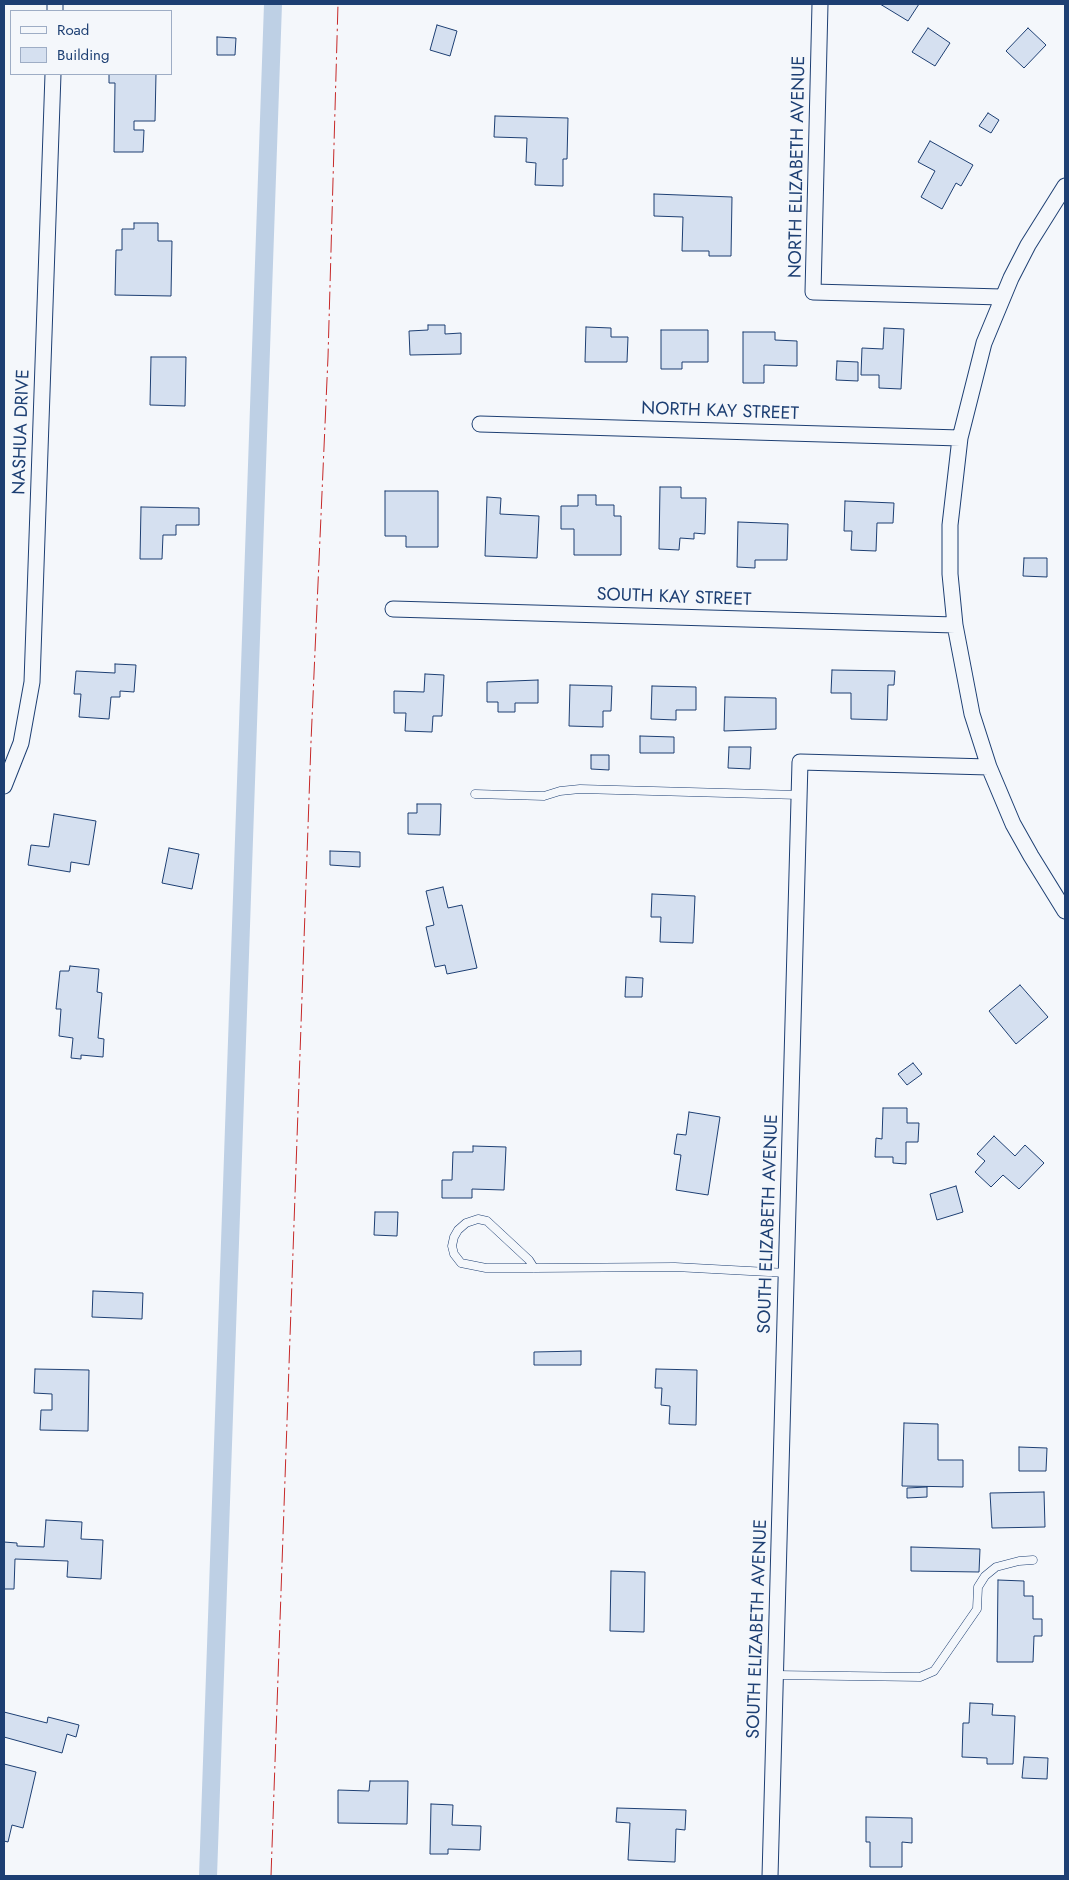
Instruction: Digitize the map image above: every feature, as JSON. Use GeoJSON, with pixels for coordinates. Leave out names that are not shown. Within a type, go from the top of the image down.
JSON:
{"type":"FeatureCollection","features":[{"type":"Feature","properties":{"kind":"street","name":"NORTH ELIZABETH AVENUE"},"geometry":{"type":"LineString","coordinates":[[820,4],[813,292],[1002,298]]}},
{"type":"Feature","properties":{"kind":"street","name":"NASHUA DRIVE"},"geometry":{"type":"LineString","coordinates":[[4,786],[21,744],[32,682],[52,75]]}},
{"type":"Feature","properties":{"kind":"street"},"geometry":{"type":"LineString","coordinates":[[1065,186],[1028,245],[1002,298],[984,343],[970,391],[960,438],[950,525],[950,574],[955,624],[972,714],[989,767],[1022,840],[1065,911]]}},
{"type":"Feature","properties":{"kind":"street","name":"NORTH KAY STREET"},"geometry":{"type":"LineString","coordinates":[[480,424],[960,438]]}},
{"type":"Feature","properties":{"kind":"street","name":"SOUTH KAY STREET"},"geometry":{"type":"LineString","coordinates":[[392,609],[955,624]]}},
{"type":"Feature","properties":{"kind":"street","name":"SOUTH ELIZABETH AVENUE"},"geometry":{"type":"LineString","coordinates":[[770,1876],[800,762],[989,767]]}},
{"type":"Feature","properties":{"kind":"lane"},"geometry":{"type":"LineString","coordinates":[[475,794],[544,796],[560,791],[580,790],[800,795]]}},
{"type":"Feature","properties":{"kind":"lane"},"geometry":{"type":"LineString","coordinates":[[534,1268],[529,1260],[487,1221],[478,1219],[466,1223],[458,1230],[454,1237],[452,1246],[454,1254],[461,1263],[486,1268],[534,1268],[675,1267],[787,1273]]}},
{"type":"Feature","properties":{"kind":"lane"},"geometry":{"type":"LineString","coordinates":[[776,1676],[920,1677],[934,1671],[977,1609],[978,1587],[985,1576],[996,1567],[1019,1561],[1033,1560]]}},
{"type":"Feature","properties":{"kind":"building"},"geometry":{"type":"Polygon","coordinates":[[[880,4],[919,4],[908,21],[880,4]]]}},
{"type":"Feature","properties":{"kind":"building"},"geometry":{"type":"Polygon","coordinates":[[[437,25],[457,31],[450,56],[430,50],[437,25]]]}},
{"type":"Feature","properties":{"kind":"building"},"geometry":{"type":"Polygon","coordinates":[[[928,28],[950,43],[935,66],[912,52],[928,28]]]}},
{"type":"Feature","properties":{"kind":"building"},"geometry":{"type":"Polygon","coordinates":[[[1028,28],[1046,45],[1024,68],[1006,51],[1028,28]]]}},
{"type":"Feature","properties":{"kind":"building"},"geometry":{"type":"Polygon","coordinates":[[[217,37],[236,38],[235,55],[217,55],[217,37]]]}},
{"type":"Feature","properties":{"kind":"building"},"geometry":{"type":"Polygon","coordinates":[[[109,75],[156,75],[155,121],[134,121],[134,130],[144,130],[143,152],[114,152],[115,83],[109,83],[109,75]]]}},
{"type":"Feature","properties":{"kind":"building"},"geometry":{"type":"Polygon","coordinates":[[[988,113],[999,120],[991,133],[979,126],[988,113]]]}},
{"type":"Feature","properties":{"kind":"building"},"geometry":{"type":"Polygon","coordinates":[[[495,116],[568,118],[567,159],[563,159],[563,186],[535,185],[536,163],[526,162],[527,138],[494,137],[495,116]]]}},
{"type":"Feature","properties":{"kind":"building"},"geometry":{"type":"Polygon","coordinates":[[[930,141],[973,165],[961,186],[956,183],[942,209],[921,197],[935,171],[918,162],[930,141]]]}},
{"type":"Feature","properties":{"kind":"building"},"geometry":{"type":"Polygon","coordinates":[[[654,194],[732,197],[731,256],[709,256],[709,251],[682,251],[683,217],[654,216],[654,194]]]}},
{"type":"Feature","properties":{"kind":"building"},"geometry":{"type":"Polygon","coordinates":[[[134,223],[158,223],[158,241],[172,241],[171,296],[115,295],[116,250],[122,250],[122,229],[134,229],[134,223]]]}},
{"type":"Feature","properties":{"kind":"building"},"geometry":{"type":"Polygon","coordinates":[[[428,325],[445,325],[445,334],[461,333],[461,354],[410,355],[409,331],[428,330],[428,325]]]}},
{"type":"Feature","properties":{"kind":"building"},"geometry":{"type":"Polygon","coordinates":[[[586,327],[611,328],[611,337],[628,337],[627,362],[585,362],[586,327]]]}},
{"type":"Feature","properties":{"kind":"building"},"geometry":{"type":"Polygon","coordinates":[[[884,328],[904,329],[901,389],[879,388],[879,375],[861,375],[862,348],[883,349],[884,328]]]}},
{"type":"Feature","properties":{"kind":"building"},"geometry":{"type":"Polygon","coordinates":[[[661,330],[708,330],[708,362],[682,362],[682,369],[661,369],[661,330]]]}},
{"type":"Feature","properties":{"kind":"building"},"geometry":{"type":"Polygon","coordinates":[[[743,332],[775,332],[775,340],[797,341],[797,366],[764,365],[764,383],[743,383],[743,332]]]}},
{"type":"Feature","properties":{"kind":"building"},"geometry":{"type":"Polygon","coordinates":[[[151,357],[186,357],[185,406],[150,405],[151,357]]]}},
{"type":"Feature","properties":{"kind":"building"},"geometry":{"type":"Polygon","coordinates":[[[837,361],[858,362],[858,381],[836,380],[837,361]]]}},
{"type":"Feature","properties":{"kind":"building"},"geometry":{"type":"Polygon","coordinates":[[[660,487],[681,487],[681,498],[706,498],[705,534],[694,533],[694,539],[680,538],[679,550],[659,549],[660,487]]]}},
{"type":"Feature","properties":{"kind":"building"},"geometry":{"type":"Polygon","coordinates":[[[385,491],[438,491],[438,547],[406,547],[406,536],[385,536],[385,491]]]}},
{"type":"Feature","properties":{"kind":"building"},"geometry":{"type":"Polygon","coordinates":[[[578,495],[596,495],[596,505],[614,505],[614,516],[621,516],[621,555],[574,555],[574,529],[561,529],[561,506],[578,506],[578,495]]]}},
{"type":"Feature","properties":{"kind":"building"},"geometry":{"type":"Polygon","coordinates":[[[487,497],[501,498],[500,514],[539,516],[537,558],[485,556],[487,497]]]}},
{"type":"Feature","properties":{"kind":"building"},"geometry":{"type":"Polygon","coordinates":[[[845,501],[894,503],[893,523],[877,523],[876,551],[851,550],[852,531],[844,531],[845,501]]]}},
{"type":"Feature","properties":{"kind":"building"},"geometry":{"type":"Polygon","coordinates":[[[141,507],[199,508],[199,525],[176,525],[176,535],[163,535],[162,559],[140,559],[141,507]]]}},
{"type":"Feature","properties":{"kind":"building"},"geometry":{"type":"Polygon","coordinates":[[[738,522],[788,524],[787,560],[755,560],[755,568],[737,567],[738,522]]]}},
{"type":"Feature","properties":{"kind":"building"},"geometry":{"type":"Polygon","coordinates":[[[1024,558],[1047,558],[1047,577],[1023,576],[1024,558]]]}},
{"type":"Feature","properties":{"kind":"building"},"geometry":{"type":"Polygon","coordinates":[[[115,664],[136,665],[134,692],[120,691],[120,697],[111,697],[109,719],[79,717],[81,694],[74,694],[76,671],[115,673],[115,664]]]}},
{"type":"Feature","properties":{"kind":"building"},"geometry":{"type":"Polygon","coordinates":[[[832,670],[895,671],[894,685],[888,685],[887,720],[851,719],[851,693],[831,693],[832,670]]]}},
{"type":"Feature","properties":{"kind":"building"},"geometry":{"type":"Polygon","coordinates":[[[425,674],[444,675],[442,716],[433,716],[432,732],[405,731],[406,713],[394,713],[394,691],[424,692],[425,674]]]}},
{"type":"Feature","properties":{"kind":"building"},"geometry":{"type":"Polygon","coordinates":[[[538,680],[538,703],[515,703],[515,712],[498,712],[498,702],[487,702],[487,682],[538,680]]]}},
{"type":"Feature","properties":{"kind":"building"},"geometry":{"type":"Polygon","coordinates":[[[570,685],[612,686],[611,711],[603,711],[603,727],[569,726],[570,685]]]}},
{"type":"Feature","properties":{"kind":"building"},"geometry":{"type":"Polygon","coordinates":[[[652,686],[696,687],[696,710],[676,710],[676,720],[651,719],[652,686]]]}},
{"type":"Feature","properties":{"kind":"building"},"geometry":{"type":"Polygon","coordinates":[[[725,697],[776,698],[776,729],[724,731],[725,697]]]}},
{"type":"Feature","properties":{"kind":"building"},"geometry":{"type":"Polygon","coordinates":[[[640,736],[674,737],[674,753],[640,753],[640,736]]]}},
{"type":"Feature","properties":{"kind":"building"},"geometry":{"type":"Polygon","coordinates":[[[729,747],[751,747],[750,769],[728,768],[729,747]]]}},
{"type":"Feature","properties":{"kind":"building"},"geometry":{"type":"Polygon","coordinates":[[[591,755],[609,755],[609,770],[591,769],[591,755]]]}},
{"type":"Feature","properties":{"kind":"building"},"geometry":{"type":"Polygon","coordinates":[[[417,804],[441,804],[440,835],[408,834],[408,813],[417,813],[417,804]]]}},
{"type":"Feature","properties":{"kind":"building"},"geometry":{"type":"Polygon","coordinates":[[[54,814],[96,821],[89,865],[71,862],[70,872],[28,865],[31,845],[49,847],[54,814]]]}},
{"type":"Feature","properties":{"kind":"building"},"geometry":{"type":"Polygon","coordinates":[[[169,848],[199,854],[192,889],[162,883],[169,848]]]}},
{"type":"Feature","properties":{"kind":"building"},"geometry":{"type":"Polygon","coordinates":[[[330,851],[360,852],[360,867],[330,865],[330,851]]]}},
{"type":"Feature","properties":{"kind":"building"},"geometry":{"type":"Polygon","coordinates":[[[443,887],[448,908],[462,905],[477,968],[447,974],[445,965],[435,967],[426,927],[434,925],[426,891],[443,887]]]}},
{"type":"Feature","properties":{"kind":"building"},"geometry":{"type":"Polygon","coordinates":[[[652,894],[695,896],[693,943],[660,942],[661,917],[651,917],[652,894]]]}},
{"type":"Feature","properties":{"kind":"building"},"geometry":{"type":"Polygon","coordinates":[[[70,966],[99,969],[97,992],[102,993],[98,1038],[104,1039],[103,1057],[81,1055],[81,1059],[71,1058],[73,1038],[59,1036],[61,1009],[56,1009],[60,971],[69,971],[70,966]]]}},
{"type":"Feature","properties":{"kind":"building"},"geometry":{"type":"Polygon","coordinates":[[[626,977],[643,978],[642,997],[625,997],[626,977]]]}},
{"type":"Feature","properties":{"kind":"building"},"geometry":{"type":"Polygon","coordinates":[[[1020,985],[1048,1017],[1016,1044],[989,1011],[1020,985]]]}},
{"type":"Feature","properties":{"kind":"building"},"geometry":{"type":"Polygon","coordinates":[[[913,1063],[922,1074],[907,1085],[898,1074],[913,1063]]]}},
{"type":"Feature","properties":{"kind":"building"},"geometry":{"type":"Polygon","coordinates":[[[883,1108],[907,1108],[907,1123],[919,1123],[918,1142],[906,1142],[906,1164],[893,1163],[893,1157],[875,1157],[876,1138],[882,1139],[883,1108]]]}},
{"type":"Feature","properties":{"kind":"building"},"geometry":{"type":"Polygon","coordinates":[[[689,1112],[720,1117],[708,1195],[676,1190],[681,1155],[674,1154],[677,1134],[686,1135],[689,1112]]]}},
{"type":"Feature","properties":{"kind":"building"},"geometry":{"type":"Polygon","coordinates":[[[994,1136],[1015,1156],[1025,1145],[1044,1163],[1019,1189],[1003,1175],[991,1187],[975,1172],[985,1161],[977,1154],[994,1136]]]}},
{"type":"Feature","properties":{"kind":"building"},"geometry":{"type":"Polygon","coordinates":[[[473,1146],[506,1147],[504,1190],[472,1189],[472,1198],[442,1198],[442,1180],[452,1180],[453,1152],[473,1152],[473,1146]]]}},
{"type":"Feature","properties":{"kind":"building"},"geometry":{"type":"Polygon","coordinates":[[[956,1186],[963,1212],[937,1220],[930,1194],[956,1186]]]}},
{"type":"Feature","properties":{"kind":"building"},"geometry":{"type":"Polygon","coordinates":[[[375,1212],[398,1212],[397,1236],[374,1235],[375,1212]]]}},
{"type":"Feature","properties":{"kind":"building"},"geometry":{"type":"Polygon","coordinates":[[[93,1291],[143,1293],[142,1319],[92,1317],[93,1291]]]}},
{"type":"Feature","properties":{"kind":"building"},"geometry":{"type":"Polygon","coordinates":[[[581,1351],[581,1365],[534,1365],[534,1352],[581,1351]]]}},
{"type":"Feature","properties":{"kind":"building"},"geometry":{"type":"Polygon","coordinates":[[[35,1369],[89,1370],[88,1431],[40,1430],[41,1410],[52,1410],[52,1394],[34,1393],[35,1369]]]}},
{"type":"Feature","properties":{"kind":"building"},"geometry":{"type":"Polygon","coordinates":[[[656,1369],[697,1370],[696,1425],[669,1424],[670,1406],[661,1405],[662,1388],[655,1388],[656,1369]]]}},
{"type":"Feature","properties":{"kind":"building"},"geometry":{"type":"Polygon","coordinates":[[[904,1423],[938,1424],[938,1460],[963,1460],[963,1487],[902,1486],[904,1423]]]}},
{"type":"Feature","properties":{"kind":"building"},"geometry":{"type":"Polygon","coordinates":[[[1019,1447],[1047,1448],[1046,1471],[1019,1471],[1019,1447]]]}},
{"type":"Feature","properties":{"kind":"building"},"geometry":{"type":"Polygon","coordinates":[[[927,1487],[927,1497],[907,1498],[907,1488],[927,1487]]]}},
{"type":"Feature","properties":{"kind":"building"},"geometry":{"type":"Polygon","coordinates":[[[1044,1492],[1045,1527],[992,1528],[990,1493],[1044,1492]]]}},
{"type":"Feature","properties":{"kind":"building"},"geometry":{"type":"Polygon","coordinates":[[[46,1520],[82,1522],[81,1539],[103,1540],[101,1579],[67,1577],[68,1561],[15,1559],[14,1589],[4,1589],[4,1542],[17,1543],[17,1546],[44,1547],[46,1520]]]}},
{"type":"Feature","properties":{"kind":"building"},"geometry":{"type":"Polygon","coordinates":[[[911,1547],[980,1549],[979,1572],[911,1571],[911,1547]]]}},
{"type":"Feature","properties":{"kind":"building"},"geometry":{"type":"Polygon","coordinates":[[[611,1571],[645,1572],[644,1632],[610,1631],[611,1571]]]}},
{"type":"Feature","properties":{"kind":"building"},"geometry":{"type":"Polygon","coordinates":[[[998,1580],[1024,1581],[1024,1596],[1033,1596],[1033,1619],[1042,1619],[1042,1636],[1034,1636],[1033,1662],[997,1662],[998,1580]]]}},
{"type":"Feature","properties":{"kind":"building"},"geometry":{"type":"Polygon","coordinates":[[[970,1703],[993,1704],[992,1715],[1015,1716],[1013,1764],[987,1764],[987,1758],[962,1757],[963,1723],[969,1723],[970,1703]]]}},
{"type":"Feature","properties":{"kind":"building"},"geometry":{"type":"Polygon","coordinates":[[[4,1712],[47,1723],[48,1717],[79,1725],[76,1737],[67,1734],[62,1753],[4,1737],[4,1712]]]}},
{"type":"Feature","properties":{"kind":"building"},"geometry":{"type":"Polygon","coordinates":[[[1024,1757],[1048,1758],[1047,1779],[1022,1778],[1024,1757]]]}},
{"type":"Feature","properties":{"kind":"building"},"geometry":{"type":"Polygon","coordinates":[[[4,1764],[36,1772],[23,1828],[12,1825],[8,1842],[4,1841],[4,1764]]]}},
{"type":"Feature","properties":{"kind":"building"},"geometry":{"type":"Polygon","coordinates":[[[370,1781],[408,1781],[407,1824],[338,1823],[338,1790],[369,1791],[370,1781]]]}},
{"type":"Feature","properties":{"kind":"building"},"geometry":{"type":"Polygon","coordinates":[[[431,1804],[453,1805],[452,1825],[481,1826],[480,1850],[448,1849],[448,1854],[430,1854],[431,1804]]]}},
{"type":"Feature","properties":{"kind":"building"},"geometry":{"type":"Polygon","coordinates":[[[617,1808],[686,1810],[685,1830],[676,1829],[675,1862],[628,1860],[630,1823],[616,1822],[617,1808]]]}},
{"type":"Feature","properties":{"kind":"building"},"geometry":{"type":"Polygon","coordinates":[[[866,1817],[912,1818],[912,1843],[902,1842],[902,1867],[870,1867],[870,1842],[866,1842],[866,1817]]]}},
{"type":"Feature","properties":{"kind":"waterway"},"geometry":{"type":"LineString","coordinates":[[208,1876],[273,4]]}},
{"type":"Feature","properties":{"kind":"power"},"geometry":{"type":"LineString","coordinates":[[271,1876],[311,742],[328,357],[338,4]]}}]}
